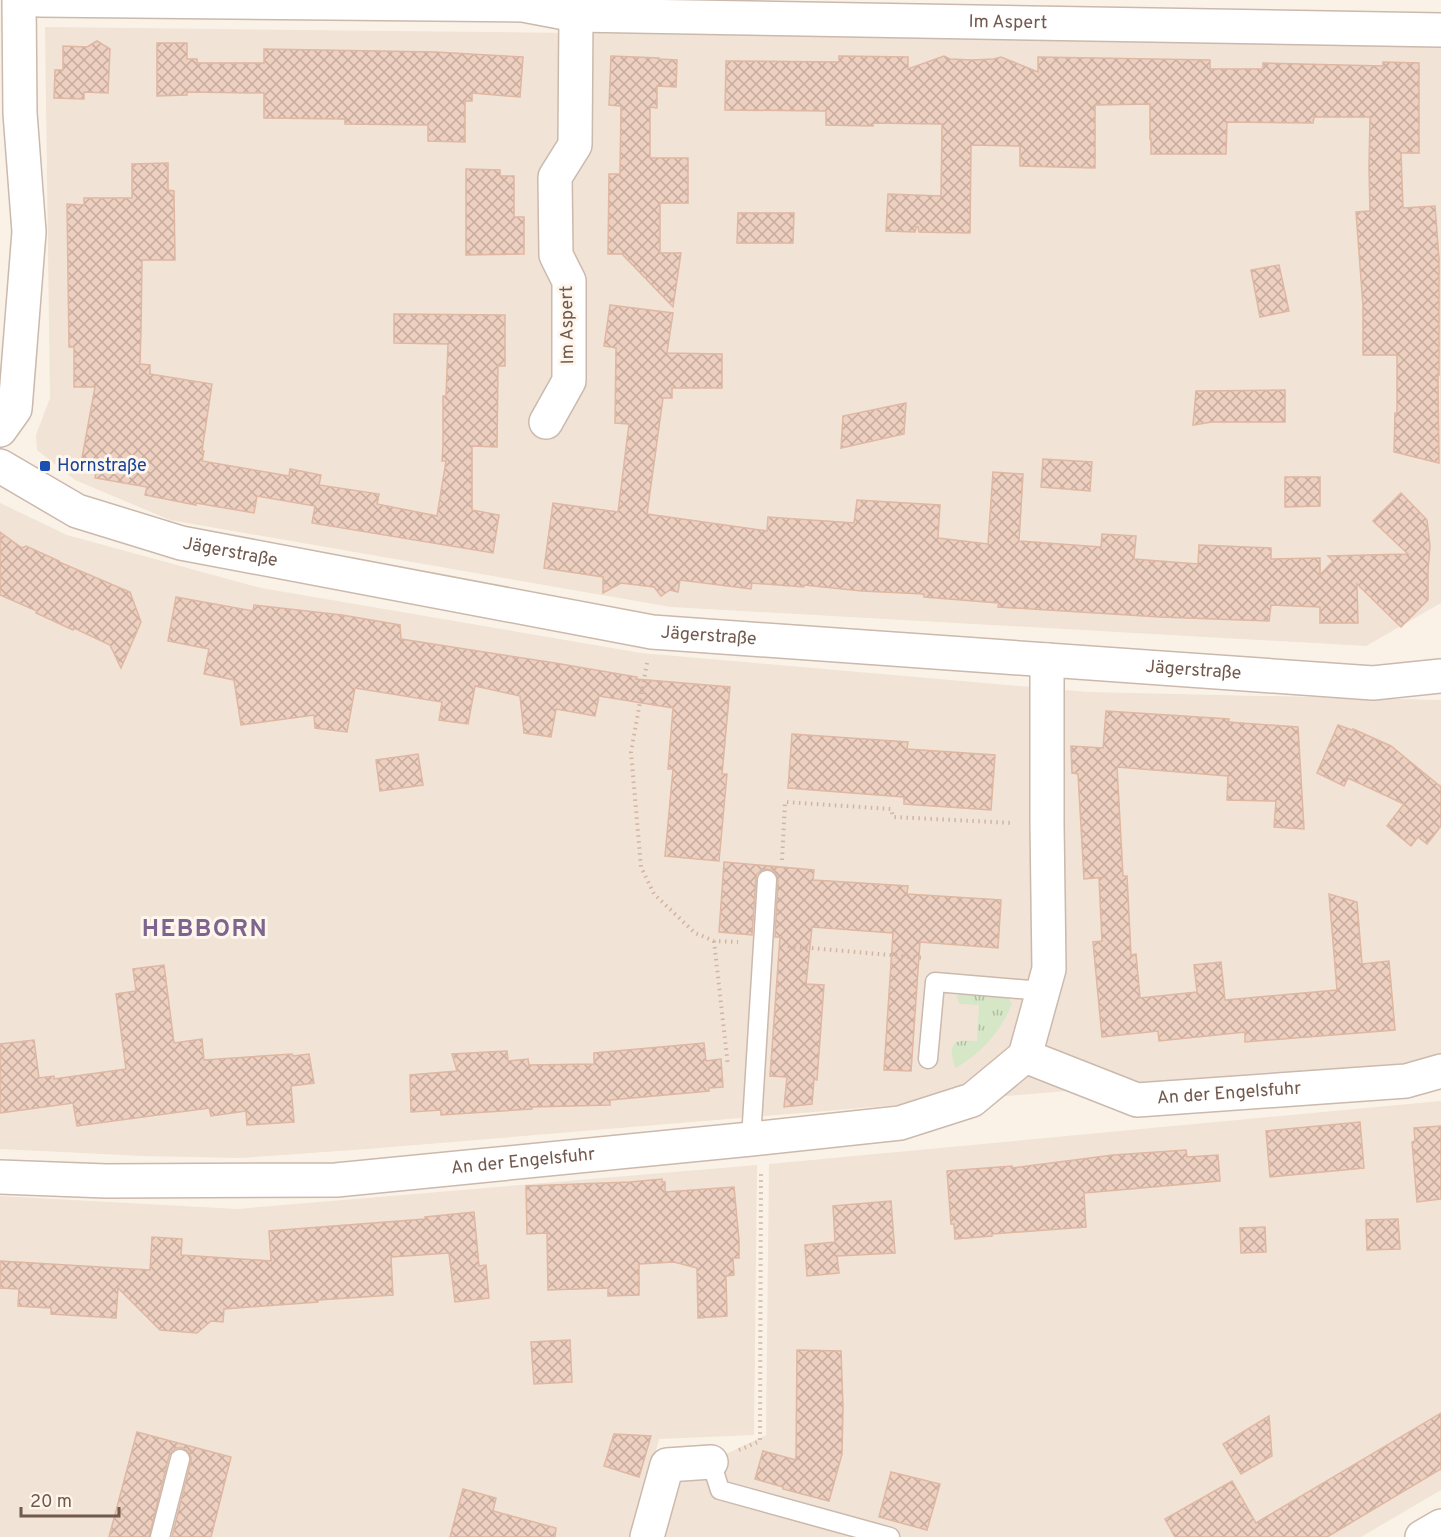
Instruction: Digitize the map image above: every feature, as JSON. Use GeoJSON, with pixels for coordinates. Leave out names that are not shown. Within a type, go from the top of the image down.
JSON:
{"type":"FeatureCollection","features":[{"type":"Feature","properties":{"kind":"street"},"geometry":{"type":"LineString","coordinates":[[0,429],[15,409],[29,232],[20,113],[19,0]]}},
{"type":"Feature","properties":{"kind":"street","name":"Im Aspert"},"geometry":{"type":"LineString","coordinates":[[39,0],[523,5],[576,15],[1441,30]]}},
{"type":"Feature","properties":{"kind":"street","name":"Im Aspert"},"geometry":{"type":"LineString","coordinates":[[546,422],[569,381],[569,280],[556,255],[555,177],[575,145],[576,15]]}},
{"type":"Feature","properties":{"kind":"street","name":"Jägerstraße"},"geometry":{"type":"LineString","coordinates":[[0,466],[77,511],[181,543],[652,632],[1373,682],[1441,676]]}},
{"type":"Feature","properties":{"kind":"street"},"geometry":{"type":"LineString","coordinates":[[1025,1056],[1049,969],[1047,660]]}},
{"type":"Feature","properties":{"kind":"street","name":"An der Engelsfuhr"},"geometry":{"type":"LineString","coordinates":[[0,1177],[106,1181],[336,1180],[900,1123],[972,1100],[1025,1056],[1137,1100],[1406,1081],[1441,1071]]}},
{"type":"Feature","properties":{"kind":"street"},"geometry":{"type":"LineString","coordinates":[[647,1537],[667,1465],[711,1462]]}},
{"type":"Feature","properties":{"kind":"street"},"geometry":{"type":"LineString","coordinates":[[1422,1537],[1441,1526]]}},
{"type":"Feature","properties":{"kind":"lane"},"geometry":{"type":"LineString","coordinates":[[751,1139],[767,880]]}},
{"type":"Feature","properties":{"kind":"lane"},"geometry":{"type":"LineString","coordinates":[[928,1059],[935,982],[1043,991]]}},
{"type":"Feature","properties":{"kind":"lane"},"geometry":{"type":"LineString","coordinates":[[160,1537],[180,1459]]}},
{"type":"Feature","properties":{"kind":"lane"},"geometry":{"type":"LineString","coordinates":[[711,1462],[720,1490],[890,1537]]}},
{"type":"Feature","properties":{"kind":"path"},"geometry":{"type":"LineString","coordinates":[[652,632],[631,752],[642,867],[654,894],[695,933],[714,941],[764,943],[926,958]]}},
{"type":"Feature","properties":{"kind":"path"},"geometry":{"type":"LineString","coordinates":[[767,880],[781,871],[785,802],[891,809],[893,817],[1047,824]]}},
{"type":"Feature","properties":{"kind":"path"},"geometry":{"type":"LineString","coordinates":[[714,941],[728,1070]]}},
{"type":"Feature","properties":{"kind":"path"},"geometry":{"type":"LineString","coordinates":[[711,1462],[760,1441],[761,1163],[751,1139]]}},
{"type":"Feature","properties":{"kind":"shaded area"},"geometry":{"type":"Polygon","coordinates":[[[45,27],[1441,43],[1441,603],[1366,646],[671,607],[170,520],[75,480],[37,450],[36,435],[50,398],[45,27]]]}},
{"type":"Feature","properties":{"kind":"shaded area"},"geometry":{"type":"Polygon","coordinates":[[[0,503],[67,535],[261,588],[641,653],[1088,692],[1441,700],[1441,1060],[241,1158],[0,1149],[0,503]]]}},
{"type":"Feature","properties":{"kind":"shaded area"},"geometry":{"type":"Polygon","coordinates":[[[1441,1101],[1441,1490],[1361,1537],[658,1537],[674,1479],[766,1435],[769,1164],[1441,1101]]]}},
{"type":"Feature","properties":{"kind":"shaded area"},"geometry":{"type":"Polygon","coordinates":[[[757,1165],[754,1435],[659,1439],[633,1537],[0,1537],[0,1196],[237,1209],[757,1165]]]}},
{"type":"Feature","properties":{"kind":"green space"},"geometry":{"type":"Polygon","coordinates":[[[960,994],[1007,997],[1012,1003],[990,1040],[956,1068],[952,1048],[957,1042],[977,1041],[979,1005],[960,1004],[956,997],[960,994]]]}},
{"type":"Feature","properties":{"kind":"building"},"geometry":{"type":"Polygon","coordinates":[[[97,41],[110,49],[108,93],[84,92],[84,99],[54,98],[55,70],[63,70],[63,46],[87,47],[97,41]]]}},
{"type":"Feature","properties":{"kind":"building"},"geometry":{"type":"Polygon","coordinates":[[[157,43],[187,43],[187,59],[197,59],[197,63],[264,63],[264,49],[435,52],[523,57],[520,97],[472,93],[472,101],[465,101],[465,142],[428,141],[428,125],[345,124],[345,119],[264,118],[264,93],[187,92],[187,95],[157,96],[157,43]]]}},
{"type":"Feature","properties":{"kind":"building"},"geometry":{"type":"Polygon","coordinates":[[[611,56],[677,60],[676,87],[657,86],[657,108],[650,107],[650,158],[688,158],[688,203],[660,203],[660,253],[681,253],[673,307],[622,254],[608,254],[609,174],[620,174],[621,106],[609,105],[611,56]]]}},
{"type":"Feature","properties":{"kind":"building"},"geometry":{"type":"Polygon","coordinates":[[[839,56],[908,57],[908,69],[944,56],[950,59],[972,60],[1001,57],[1038,72],[1038,57],[1210,60],[1210,69],[1263,69],[1263,63],[1383,66],[1383,62],[1419,63],[1419,153],[1401,153],[1403,208],[1435,206],[1439,258],[1439,463],[1394,452],[1397,355],[1363,355],[1363,306],[1356,212],[1370,211],[1370,117],[1314,117],[1313,123],[1227,122],[1226,154],[1151,154],[1150,104],[1095,105],[1095,168],[1020,166],[1020,146],[971,145],[970,233],[919,232],[918,227],[915,232],[886,231],[888,194],[941,196],[942,124],[826,125],[826,111],[725,110],[726,61],[839,62],[839,56]]]}},
{"type":"Feature","properties":{"kind":"building"},"geometry":{"type":"Polygon","coordinates":[[[168,163],[168,190],[174,191],[175,260],[142,260],[140,364],[150,365],[150,374],[212,384],[202,461],[289,476],[290,469],[321,475],[319,485],[379,494],[377,504],[437,516],[446,461],[442,461],[443,396],[446,396],[448,344],[394,343],[394,314],[505,315],[505,366],[498,366],[497,447],[472,446],[472,510],[499,515],[493,553],[312,523],[315,506],[257,496],[254,513],[145,495],[147,487],[95,478],[98,461],[82,458],[95,387],[74,387],[74,347],[69,347],[67,204],[84,205],[84,198],[132,198],[132,164],[168,163]]]}},
{"type":"Feature","properties":{"kind":"building"},"geometry":{"type":"Polygon","coordinates":[[[466,169],[500,170],[500,176],[514,176],[514,217],[524,217],[524,254],[466,255],[466,169]]]}},
{"type":"Feature","properties":{"kind":"building"},"geometry":{"type":"Polygon","coordinates":[[[738,213],[794,213],[793,243],[737,243],[738,213]]]}},
{"type":"Feature","properties":{"kind":"building"},"geometry":{"type":"Polygon","coordinates":[[[1279,265],[1289,311],[1260,317],[1251,270],[1279,265]]]}},
{"type":"Feature","properties":{"kind":"building"},"geometry":{"type":"Polygon","coordinates":[[[610,305],[673,313],[667,353],[722,354],[722,388],[672,388],[672,398],[663,398],[647,514],[767,531],[768,517],[854,523],[857,500],[940,505],[938,538],[988,544],[993,472],[1023,474],[1019,541],[1101,547],[1102,534],[1136,536],[1134,559],[1198,564],[1199,545],[1271,548],[1271,559],[1320,558],[1320,575],[1333,561],[1328,556],[1408,554],[1373,521],[1401,493],[1427,520],[1430,546],[1428,600],[1401,627],[1357,584],[1358,623],[1320,623],[1320,607],[1271,605],[1269,621],[1160,617],[998,607],[999,603],[924,597],[924,594],[752,583],[751,589],[680,580],[678,592],[670,590],[661,596],[654,587],[621,583],[603,593],[603,577],[544,568],[553,503],[618,512],[629,424],[615,423],[616,348],[604,346],[610,305]]]}},
{"type":"Feature","properties":{"kind":"building"},"geometry":{"type":"Polygon","coordinates":[[[1285,390],[1285,422],[1212,422],[1193,425],[1196,391],[1285,390]]]}},
{"type":"Feature","properties":{"kind":"building"},"geometry":{"type":"Polygon","coordinates":[[[906,403],[904,434],[841,448],[843,416],[906,403]]]}},
{"type":"Feature","properties":{"kind":"building"},"geometry":{"type":"Polygon","coordinates":[[[1043,459],[1092,462],[1090,491],[1041,487],[1043,459]]]}},
{"type":"Feature","properties":{"kind":"building"},"geometry":{"type":"Polygon","coordinates":[[[1285,477],[1320,477],[1320,506],[1285,507],[1285,477]]]}},
{"type":"Feature","properties":{"kind":"building"},"geometry":{"type":"Polygon","coordinates":[[[0,532],[22,548],[26,546],[130,592],[141,622],[121,668],[110,645],[0,595],[0,532]]]}},
{"type":"Feature","properties":{"kind":"building"},"geometry":{"type":"Polygon","coordinates":[[[176,597],[253,611],[254,605],[342,615],[400,625],[401,639],[637,677],[636,679],[730,687],[722,774],[727,774],[719,861],[665,856],[673,769],[668,769],[673,708],[599,696],[595,716],[556,709],[551,737],[524,733],[520,696],[475,686],[468,724],[439,720],[442,702],[355,688],[347,732],[315,728],[314,715],[241,725],[234,680],[204,674],[209,649],[168,641],[176,597]]]}},
{"type":"Feature","properties":{"kind":"building"},"geometry":{"type":"Polygon","coordinates":[[[1106,711],[1229,719],[1228,722],[1298,727],[1304,829],[1274,827],[1276,801],[1227,800],[1228,776],[1117,767],[1123,876],[1127,876],[1131,955],[1136,954],[1140,998],[1197,992],[1194,965],[1221,962],[1225,1000],[1337,990],[1329,894],[1357,902],[1362,964],[1389,961],[1395,1030],[1245,1042],[1245,1032],[1159,1041],[1158,1031],[1102,1037],[1093,942],[1102,941],[1099,878],[1107,877],[1084,879],[1078,774],[1072,773],[1071,746],[1103,748],[1106,711]]]}},
{"type":"Feature","properties":{"kind":"building"},"geometry":{"type":"Polygon","coordinates":[[[1338,725],[1353,729],[1391,746],[1441,787],[1441,826],[1427,844],[1418,837],[1411,846],[1387,826],[1404,804],[1348,778],[1344,786],[1317,773],[1338,725]]]}},
{"type":"Feature","properties":{"kind":"building"},"geometry":{"type":"Polygon","coordinates":[[[792,734],[908,742],[907,749],[995,755],[991,810],[904,804],[904,797],[788,788],[792,734]]]}},
{"type":"Feature","properties":{"kind":"building"},"geometry":{"type":"Polygon","coordinates":[[[418,754],[423,785],[380,791],[376,760],[418,754]]]}},
{"type":"Feature","properties":{"kind":"building"},"geometry":{"type":"Polygon","coordinates":[[[724,862],[814,870],[813,880],[908,886],[907,894],[1001,900],[998,948],[920,942],[911,1071],[884,1070],[893,933],[812,927],[806,984],[824,985],[817,1080],[814,1079],[812,1104],[784,1107],[787,1077],[770,1076],[780,937],[775,937],[777,876],[774,871],[767,869],[757,874],[752,935],[719,932],[724,862]]]}},
{"type":"Feature","properties":{"kind":"building"},"geometry":{"type":"Polygon","coordinates":[[[164,965],[174,1043],[202,1039],[204,1060],[309,1054],[314,1083],[291,1086],[294,1122],[247,1125],[246,1111],[211,1116],[209,1108],[77,1126],[73,1103],[0,1113],[0,1044],[34,1040],[39,1078],[54,1076],[54,1079],[126,1069],[116,994],[136,991],[133,969],[164,965]]]}},
{"type":"Feature","properties":{"kind":"building"},"geometry":{"type":"Polygon","coordinates":[[[704,1043],[706,1061],[721,1059],[723,1087],[709,1088],[709,1091],[610,1100],[610,1105],[532,1107],[532,1109],[441,1115],[441,1110],[411,1112],[410,1075],[457,1071],[452,1054],[507,1051],[508,1061],[528,1059],[529,1065],[594,1064],[594,1053],[704,1043]]]}},
{"type":"Feature","properties":{"kind":"building"},"geometry":{"type":"Polygon","coordinates":[[[1360,1122],[1364,1168],[1270,1177],[1266,1131],[1360,1122]]]}},
{"type":"Feature","properties":{"kind":"building"},"geometry":{"type":"Polygon","coordinates":[[[1441,1126],[1441,1199],[1417,1202],[1412,1142],[1415,1141],[1414,1128],[1441,1126]]]}},
{"type":"Feature","properties":{"kind":"building"},"geometry":{"type":"Polygon","coordinates":[[[1186,1150],[1187,1157],[1218,1155],[1220,1181],[1084,1193],[1086,1227],[955,1239],[954,1224],[951,1224],[947,1171],[1012,1166],[1012,1168],[1113,1155],[1186,1150]]]}},
{"type":"Feature","properties":{"kind":"building"},"geometry":{"type":"Polygon","coordinates":[[[662,1179],[662,1182],[665,1182],[665,1192],[734,1187],[739,1258],[733,1258],[734,1275],[726,1276],[727,1316],[698,1318],[697,1268],[674,1262],[639,1264],[639,1295],[608,1296],[608,1288],[548,1290],[547,1233],[527,1234],[526,1186],[662,1179]]]}},
{"type":"Feature","properties":{"kind":"building"},"geometry":{"type":"Polygon","coordinates":[[[891,1201],[895,1253],[837,1256],[839,1273],[807,1276],[805,1245],[835,1242],[833,1206],[891,1201]]]}},
{"type":"Feature","properties":{"kind":"building"},"geometry":{"type":"Polygon","coordinates":[[[474,1212],[479,1266],[486,1265],[489,1298],[455,1302],[449,1253],[391,1257],[393,1295],[224,1309],[223,1322],[211,1321],[197,1333],[160,1330],[118,1288],[116,1318],[51,1314],[51,1308],[18,1306],[19,1289],[0,1288],[0,1261],[150,1270],[152,1237],[182,1239],[181,1255],[271,1261],[269,1231],[425,1219],[425,1217],[474,1212]]]}},
{"type":"Feature","properties":{"kind":"building"},"geometry":{"type":"Polygon","coordinates":[[[1398,1219],[1400,1249],[1367,1250],[1366,1220],[1398,1219]]]}},
{"type":"Feature","properties":{"kind":"building"},"geometry":{"type":"Polygon","coordinates":[[[1265,1227],[1266,1252],[1241,1253],[1240,1228],[1265,1227]]]}},
{"type":"Feature","properties":{"kind":"building"},"geometry":{"type":"Polygon","coordinates":[[[570,1340],[572,1382],[534,1384],[531,1342],[570,1340]]]}},
{"type":"Feature","properties":{"kind":"building"},"geometry":{"type":"Polygon","coordinates":[[[797,1350],[841,1351],[842,1454],[829,1501],[755,1479],[763,1451],[796,1460],[797,1350]]]}},
{"type":"Feature","properties":{"kind":"building"},"geometry":{"type":"Polygon","coordinates":[[[1441,1413],[1441,1469],[1327,1537],[1175,1537],[1165,1519],[1232,1481],[1256,1523],[1441,1413]]]}},
{"type":"Feature","properties":{"kind":"building"},"geometry":{"type":"Polygon","coordinates":[[[1269,1416],[1272,1456],[1241,1474],[1223,1444],[1269,1416]]]}},
{"type":"Feature","properties":{"kind":"building"},"geometry":{"type":"Polygon","coordinates":[[[137,1432],[231,1457],[211,1537],[172,1537],[191,1461],[188,1451],[176,1448],[169,1456],[149,1537],[109,1537],[137,1432]]]}},
{"type":"Feature","properties":{"kind":"building"},"geometry":{"type":"Polygon","coordinates":[[[614,1434],[651,1436],[639,1477],[604,1466],[614,1434]]]}},
{"type":"Feature","properties":{"kind":"building"},"geometry":{"type":"Polygon","coordinates":[[[891,1472],[940,1484],[927,1530],[879,1517],[891,1472]]]}},
{"type":"Feature","properties":{"kind":"building"},"geometry":{"type":"Polygon","coordinates":[[[463,1489],[496,1498],[493,1511],[556,1528],[555,1537],[450,1537],[463,1489]]]}},
{"type":"Feature","properties":{"kind":"place","name":"Hornstraße"},"geometry":{"type":"Point","coordinates":[45,466]}},
{"type":"Feature","properties":{"kind":"district","name":"HEBBORN"},"geometry":{"type":"Point","coordinates":[205,930]}}]}
